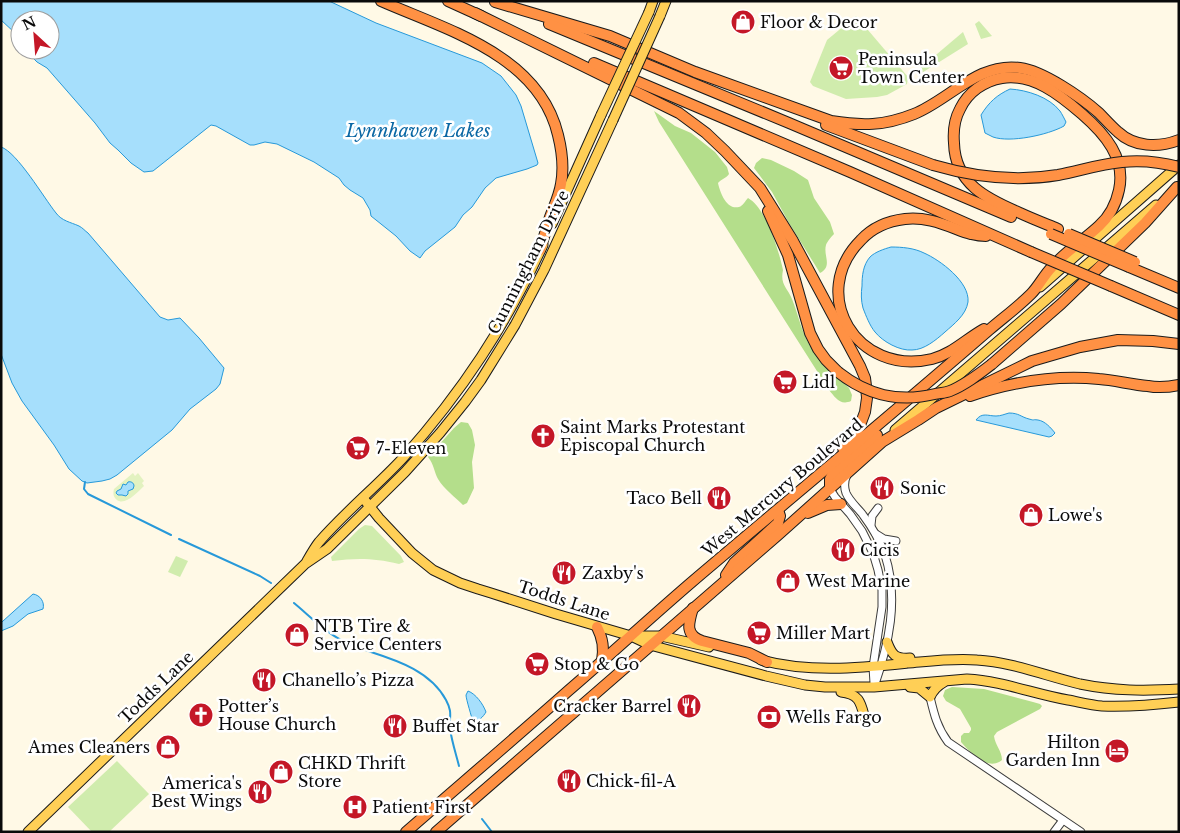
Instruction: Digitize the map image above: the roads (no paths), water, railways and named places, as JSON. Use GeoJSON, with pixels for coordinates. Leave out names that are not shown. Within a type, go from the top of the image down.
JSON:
{"type":"FeatureCollection","features":[{"type":"Feature","properties":{"kind":"highway"},"geometry":{"type":"LineString","coordinates":[[381,1],[460,35],[498,56],[525,76],[546,104],[556,128],[562,154],[562,169],[561,185],[556,204],[549,219],[540,250]]}},
{"type":"Feature","properties":{"kind":"highway"},"geometry":{"type":"LineString","coordinates":[[448,1],[850,172],[998,238],[1179,315]]}},
{"type":"Feature","properties":{"kind":"highway"},"geometry":{"type":"LineString","coordinates":[[495,1],[610,36],[786,109],[933,165],[976,175],[1007,178],[1057,175],[1131,161],[1156,162],[1179,166]]}},
{"type":"Feature","properties":{"kind":"highway"},"geometry":{"type":"LineString","coordinates":[[495,1],[1132,264],[1179,288]]}},
{"type":"Feature","properties":{"kind":"highway"},"geometry":{"type":"LineString","coordinates":[[475,13],[679,113],[706,133],[760,188],[793,241],[865,378],[867,398],[865,412],[859,428],[850,441],[835,455],[814,480]]}},
{"type":"Feature","properties":{"kind":"highway"},"geometry":{"type":"LineString","coordinates":[[695,72],[831,120],[853,124],[875,124],[902,119],[915,114],[978,76],[990,71],[1002,68],[1018,68],[1036,73],[1068,90],[1099,114],[1119,133],[1132,141],[1140,144],[1157,145],[1179,140]]}},
{"type":"Feature","properties":{"kind":"highway"},"geometry":{"type":"LineString","coordinates":[[1032,293],[1052,266],[1101,224],[1114,207],[1120,185],[1119,164],[1111,145],[1101,132],[1077,110],[1048,89],[1022,78],[1000,78],[989,81],[973,91],[961,106],[954,125],[954,151],[960,170],[969,183],[981,194],[1055,232]]}},
{"type":"Feature","properties":{"kind":"highway"},"geometry":{"type":"LineString","coordinates":[[744,172],[772,217],[788,255],[810,333],[818,349],[826,360],[850,381],[886,396],[907,398],[949,391],[966,383],[992,364],[1061,304],[1145,223],[1178,187]]}},
{"type":"Feature","properties":{"kind":"highway"},"geometry":{"type":"LineString","coordinates":[[998,238],[970,234],[930,220],[917,218],[890,222],[866,234],[855,246],[846,259],[842,270],[839,292],[842,314],[861,343],[880,356],[908,362],[945,355],[972,336],[1002,319]]}},
{"type":"Feature","properties":{"kind":"highway","name":"West Mercury Boulevard"},"geometry":{"type":"LineString","coordinates":[[406,832],[693,581],[904,404],[1032,293]]}},
{"type":"Feature","properties":{"kind":"highway"},"geometry":{"type":"LineString","coordinates":[[882,442],[936,408],[1032,360],[1080,347],[1118,340],[1179,344]]}},
{"type":"Feature","properties":{"kind":"highway"},"geometry":{"type":"LineString","coordinates":[[918,420],[971,396],[1036,380],[1083,378],[1149,387],[1179,385]]}},
{"type":"Feature","properties":{"kind":"highway"},"geometry":{"type":"LineString","coordinates":[[830,489],[830,480],[833,474],[890,424],[904,404]]}},
{"type":"Feature","properties":{"kind":"highway","name":"West Mercury Boulevard"},"geometry":{"type":"LineString","coordinates":[[436,832],[882,442]]}},
{"type":"Feature","properties":{"kind":"highway"},"geometry":{"type":"LineString","coordinates":[[798,517],[827,504],[841,504]]}},
{"type":"Feature","properties":{"kind":"highway"},"geometry":{"type":"LineString","coordinates":[[718,586],[734,563],[778,523],[780,516],[778,510]]}},
{"type":"Feature","properties":{"kind":"highway"},"geometry":{"type":"LineString","coordinates":[[693,608],[689,627],[695,638],[749,653],[768,662]]}},
{"type":"Feature","properties":{"kind":"highway"},"geometry":{"type":"LineString","coordinates":[[597,626],[603,640],[602,661]]}},
{"type":"Feature","properties":{"kind":"main road","name":"Cunningham Drive"},"geometry":{"type":"LineString","coordinates":[[363,498],[439,416],[487,350],[504,322],[540,250],[653,1]]}},
{"type":"Feature","properties":{"kind":"main road","name":"Cunningham Drive"},"geometry":{"type":"LineString","coordinates":[[370,507],[406,472],[465,402],[498,353],[521,314],[544,270],[666,1]]}},
{"type":"Feature","properties":{"kind":"main road","name":"West Mercury Boulevard"},"geometry":{"type":"LineString","coordinates":[[1032,293],[1179,166]]}},
{"type":"Feature","properties":{"kind":"main road","name":"West Mercury Boulevard"},"geometry":{"type":"LineString","coordinates":[[882,442],[1178,187]]}},
{"type":"Feature","properties":{"kind":"main road","name":"Todds Lane"},"geometry":{"type":"LineString","coordinates":[[305,564],[318,543],[363,498],[412,553],[433,570],[478,590],[631,636]]}},
{"type":"Feature","properties":{"kind":"main road","name":"Todds Lane"},"geometry":{"type":"LineString","coordinates":[[28,832],[305,564],[327,549],[370,507]]}},
{"type":"Feature","properties":{"kind":"main road"},"geometry":{"type":"LineString","coordinates":[[631,636],[661,636],[768,662],[813,668],[840,669],[964,659],[991,662],[1080,683],[1125,690],[1179,689]]}},
{"type":"Feature","properties":{"kind":"main road"},"geometry":{"type":"LineString","coordinates":[[631,636],[650,646],[827,692],[853,694],[858,700],[866,723]]}},
{"type":"Feature","properties":{"kind":"main road"},"geometry":{"type":"LineString","coordinates":[[887,642],[891,651],[898,658],[937,661]]}},
{"type":"Feature","properties":{"kind":"main road"},"geometry":{"type":"LineString","coordinates":[[805,685],[840,688],[874,687],[967,679],[985,681],[1100,706],[1130,706],[1179,702]]}},
{"type":"Feature","properties":{"kind":"main road"},"geometry":{"type":"LineString","coordinates":[[899,685],[920,688],[930,697],[933,690],[948,680]]}},
{"type":"Feature","properties":{"kind":"street"},"geometry":{"type":"LineString","coordinates":[[849,471],[845,480],[846,491],[849,498],[873,530],[887,561],[891,578],[892,604],[887,642],[877,666]]}},
{"type":"Feature","properties":{"kind":"street"},"geometry":{"type":"LineString","coordinates":[[830,489],[866,538],[875,560],[880,580],[882,597],[881,617],[874,687]]}},
{"type":"Feature","properties":{"kind":"street"},"geometry":{"type":"LineString","coordinates":[[859,510],[868,512],[878,508],[871,519],[873,530],[884,539],[896,541],[889,549],[887,561]]}},
{"type":"Feature","properties":{"kind":"street"},"geometry":{"type":"LineString","coordinates":[[930,697],[936,720],[948,742],[1081,832]]}},
{"type":"Feature","properties":{"kind":"street"},"geometry":{"type":"LineString","coordinates":[[1054,832],[1063,820]]}},
{"type":"Feature","properties":{"kind":"water","name":"Lynnhaven Lakes"},"geometry":{"type":"Polygon","coordinates":[[[1,1],[329,1],[376,23],[482,63],[501,76],[516,95],[521,106],[538,163],[527,169],[496,178],[485,188],[455,227],[425,251],[420,258],[371,216],[370,210],[363,198],[344,185],[339,178],[314,162],[277,144],[265,142],[250,145],[211,125],[153,171],[144,172],[131,163],[110,143],[47,68],[35,60],[60,60],[60,10],[10,10],[10,28],[1,20],[1,1]]]}},
{"type":"Feature","properties":{"kind":"water"},"geometry":{"type":"Polygon","coordinates":[[[1010,89],[1030,93],[1050,102],[1062,113],[1066,122],[1064,126],[1039,135],[1019,139],[1000,139],[985,133],[981,115],[994,99],[1010,89]]]}},
{"type":"Feature","properties":{"kind":"water"},"geometry":{"type":"Polygon","coordinates":[[[1,147],[15,157],[58,216],[88,233],[160,317],[168,320],[180,318],[224,368],[220,384],[216,389],[190,409],[172,430],[110,479],[87,483],[69,469],[22,401],[12,383],[1,354],[1,147]]]}},
{"type":"Feature","properties":{"kind":"water"},"geometry":{"type":"Polygon","coordinates":[[[891,247],[916,250],[938,261],[953,273],[967,294],[967,307],[959,319],[934,341],[916,350],[902,349],[882,339],[871,327],[863,308],[861,297],[862,278],[866,264],[874,254],[891,247]]]}},
{"type":"Feature","properties":{"kind":"water"},"geometry":{"type":"Polygon","coordinates":[[[1009,413],[1041,421],[1048,425],[1055,433],[1049,437],[976,420],[983,415],[998,416],[1009,413]]]}},
{"type":"Feature","properties":{"kind":"water"},"geometry":{"type":"Polygon","coordinates":[[[128,482],[133,484],[133,489],[128,491],[126,496],[118,495],[117,491],[121,489],[123,484],[126,485],[128,482]]]}},
{"type":"Feature","properties":{"kind":"water"},"geometry":{"type":"Polygon","coordinates":[[[33,594],[41,599],[43,609],[28,614],[13,626],[1,631],[1,623],[33,594]]]}},
{"type":"Feature","properties":{"kind":"water"},"geometry":{"type":"Polygon","coordinates":[[[468,691],[474,694],[486,712],[481,719],[473,722],[466,697],[468,691]]]}},
{"type":"Feature","properties":{"kind":"waterway"},"geometry":{"type":"LineString","coordinates":[[85,482],[84,489],[88,494],[171,535]]}},
{"type":"Feature","properties":{"kind":"waterway"},"geometry":{"type":"LineString","coordinates":[[179,539],[260,576],[271,583]]}},
{"type":"Feature","properties":{"kind":"waterway"},"geometry":{"type":"LineString","coordinates":[[294,603],[334,636],[354,646],[403,664],[432,682],[440,690],[449,708],[450,729],[459,766]]}},
{"type":"Feature","properties":{"kind":"waterway"},"geometry":{"type":"LineString","coordinates":[[482,819],[492,832]]}},
{"type":"Feature","properties":{"kind":"place","name":"Floor & Decor"},"geometry":{"type":"Point","coordinates":[743,22]}},
{"type":"Feature","properties":{"kind":"place","name":"Peninsula Town Center"},"geometry":{"type":"Point","coordinates":[841,68]}},
{"type":"Feature","properties":{"kind":"place","name":"Lidl"},"geometry":{"type":"Point","coordinates":[785,382]}},
{"type":"Feature","properties":{"kind":"place","name":"Saint Marks Protestant Episcopal Church"},"geometry":{"type":"Point","coordinates":[543,436]}},
{"type":"Feature","properties":{"kind":"place","name":"7-Eleven"},"geometry":{"type":"Point","coordinates":[358,448]}},
{"type":"Feature","properties":{"kind":"place","name":"Sonic"},"geometry":{"type":"Point","coordinates":[882,488]}},
{"type":"Feature","properties":{"kind":"place","name":"Taco Bell"},"geometry":{"type":"Point","coordinates":[719,498]}},
{"type":"Feature","properties":{"kind":"place","name":"Lowe's"},"geometry":{"type":"Point","coordinates":[1031,515]}},
{"type":"Feature","properties":{"kind":"place","name":"Cicis"},"geometry":{"type":"Point","coordinates":[843,550]}},
{"type":"Feature","properties":{"kind":"place","name":"Zaxby's"},"geometry":{"type":"Point","coordinates":[564,573]}},
{"type":"Feature","properties":{"kind":"place","name":"West Marine"},"geometry":{"type":"Point","coordinates":[788,581]}},
{"type":"Feature","properties":{"kind":"place","name":"Miller Mart"},"geometry":{"type":"Point","coordinates":[759,633]}},
{"type":"Feature","properties":{"kind":"place","name":"NTB Tire & Service Centers"},"geometry":{"type":"Point","coordinates":[297,635]}},
{"type":"Feature","properties":{"kind":"place","name":"Stop & Go"},"geometry":{"type":"Point","coordinates":[537,664]}},
{"type":"Feature","properties":{"kind":"place","name":"Chanello’s Pizza"},"geometry":{"type":"Point","coordinates":[264,680]}},
{"type":"Feature","properties":{"kind":"place","name":"Cracker Barrel"},"geometry":{"type":"Point","coordinates":[689,706]}},
{"type":"Feature","properties":{"kind":"place","name":"Potter’s House Church"},"geometry":{"type":"Point","coordinates":[201,715]}},
{"type":"Feature","properties":{"kind":"place","name":"Wells Fargo"},"geometry":{"type":"Point","coordinates":[769,717]}},
{"type":"Feature","properties":{"kind":"place","name":"Buffet Star"},"geometry":{"type":"Point","coordinates":[395,726]}},
{"type":"Feature","properties":{"kind":"place","name":"Ames Cleaners"},"geometry":{"type":"Point","coordinates":[168,747]}},
{"type":"Feature","properties":{"kind":"place","name":"Hilton Garden Inn"},"geometry":{"type":"Point","coordinates":[1117,751]}},
{"type":"Feature","properties":{"kind":"place","name":"CHKD Thrift Store"},"geometry":{"type":"Point","coordinates":[281,772]}},
{"type":"Feature","properties":{"kind":"place","name":"Chick-fil-A"},"geometry":{"type":"Point","coordinates":[569,781]}},
{"type":"Feature","properties":{"kind":"place","name":"America's Best Wings"},"geometry":{"type":"Point","coordinates":[260,792]}},
{"type":"Feature","properties":{"kind":"place","name":"Patient First"},"geometry":{"type":"Point","coordinates":[355,807]}}]}
